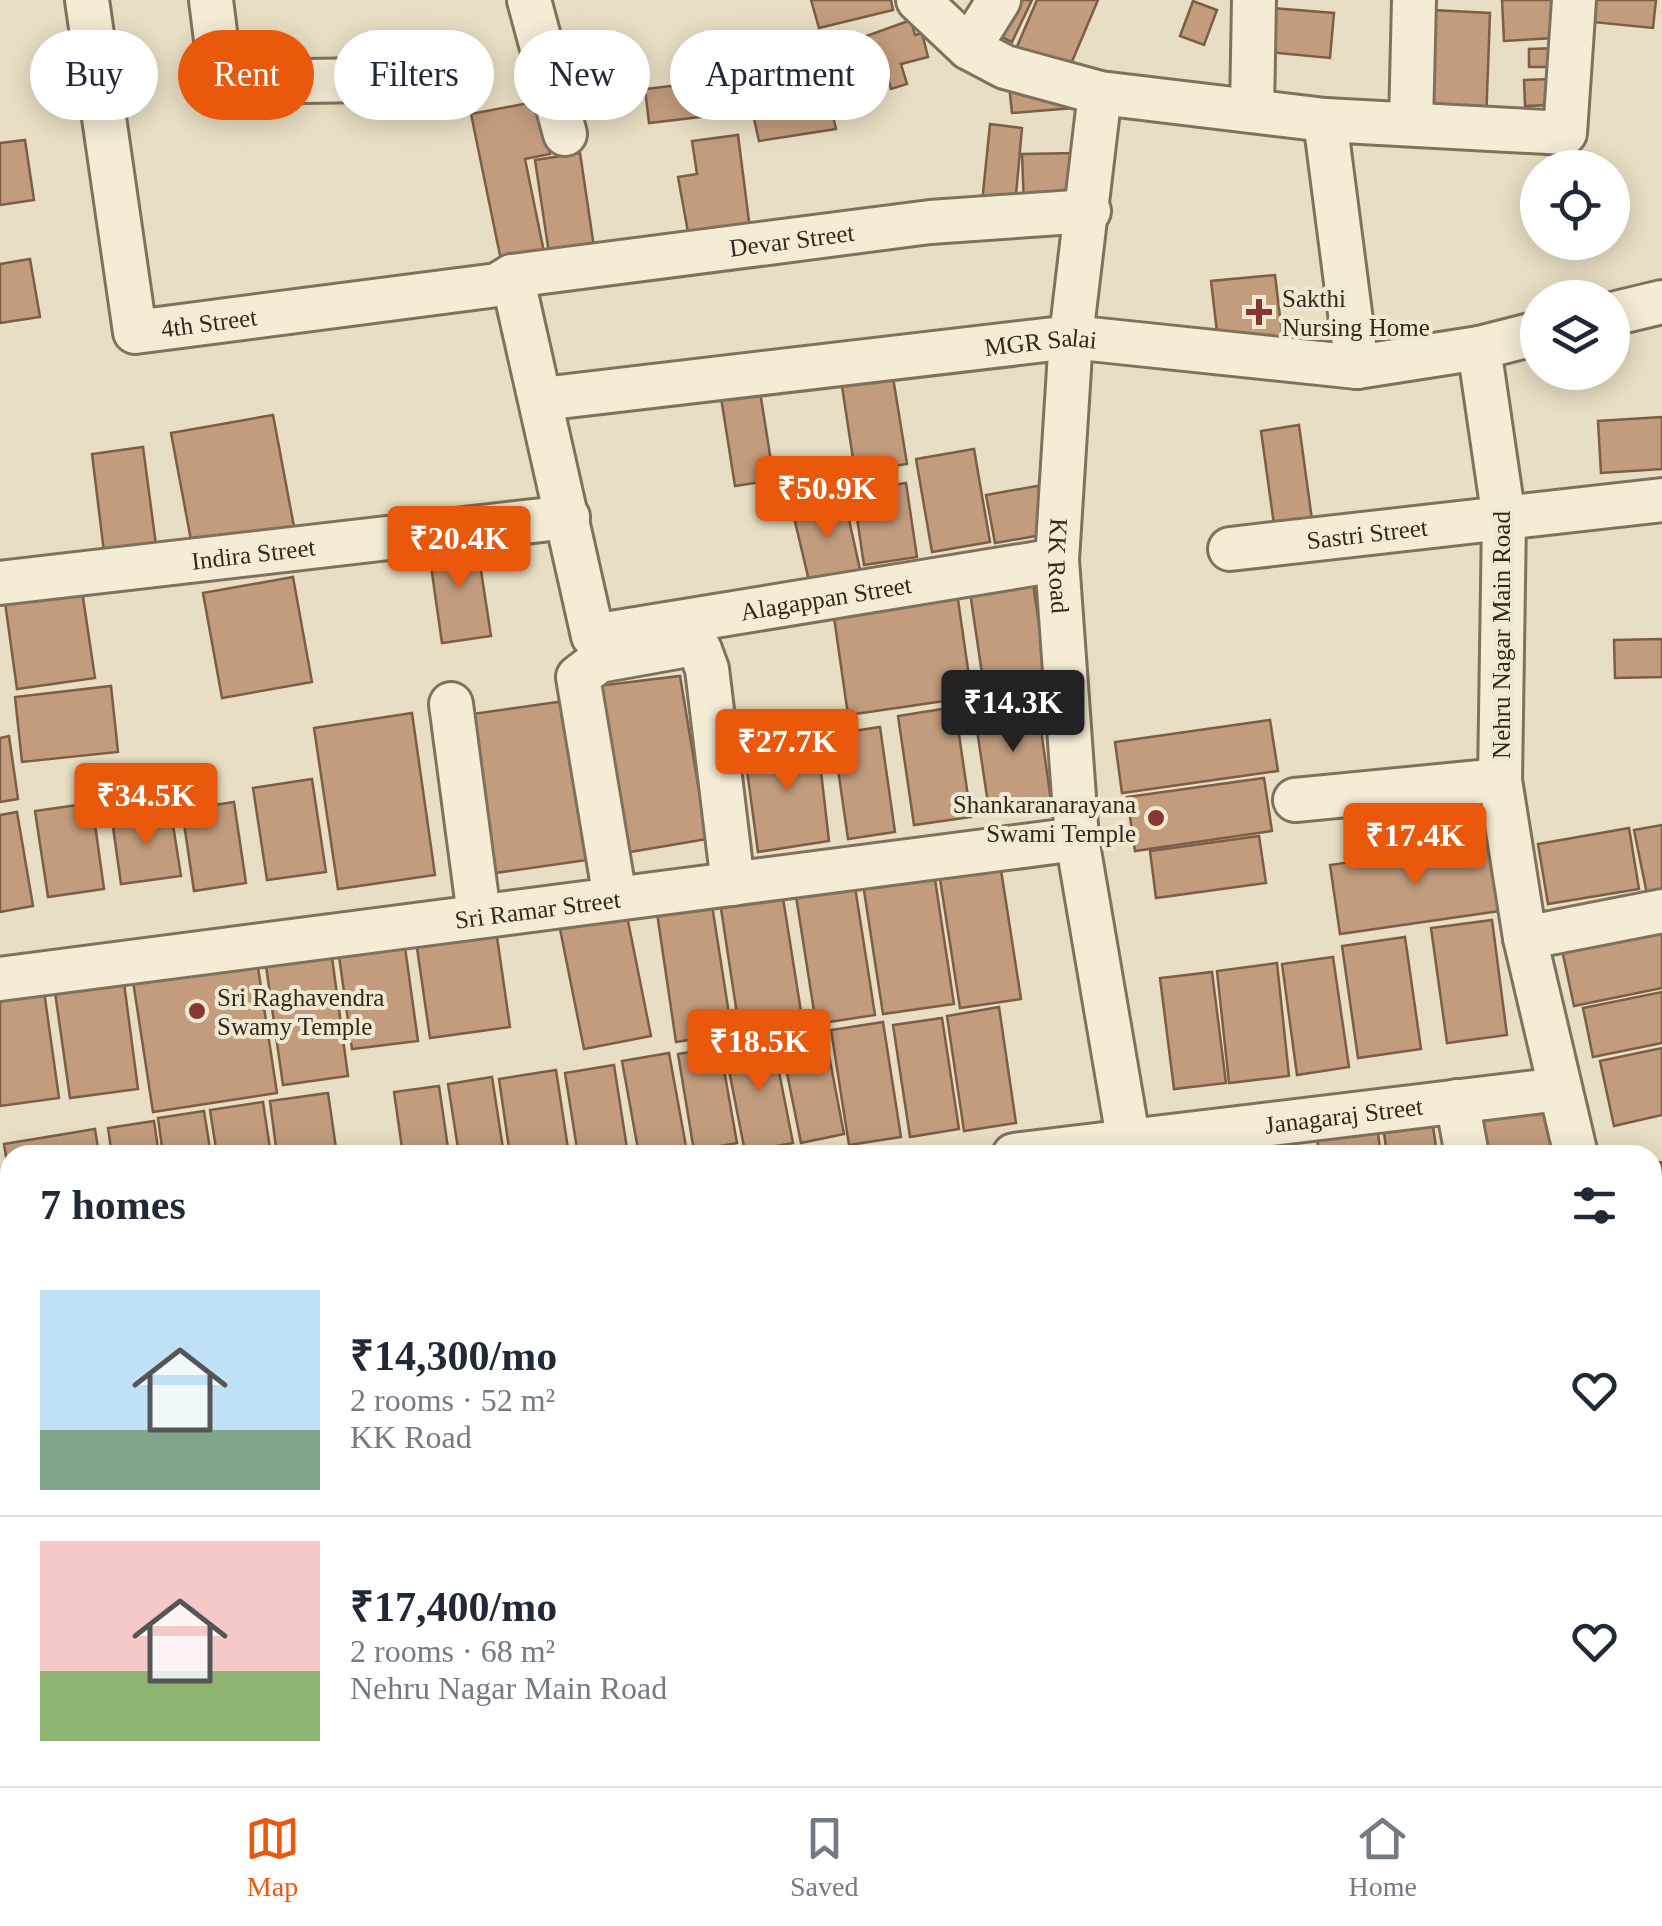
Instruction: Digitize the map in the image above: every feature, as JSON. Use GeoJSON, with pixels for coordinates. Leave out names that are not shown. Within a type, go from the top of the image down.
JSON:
{"type":"FeatureCollection","features":[{"type":"Feature","properties":{"kind":"street","name":"4th Street"},"geometry":{"type":"LineString","coordinates":[[87,0],[135,332],[505,281]]}},
{"type":"Feature","properties":{"kind":"street"},"geometry":{"type":"LineString","coordinates":[[211,0],[220,72],[238,82],[334,81]]}},
{"type":"Feature","properties":{"kind":"street"},"geometry":{"type":"LineString","coordinates":[[530,0],[565,134]]}},
{"type":"Feature","properties":{"kind":"street"},"geometry":{"type":"LineString","coordinates":[[918,0],[969,48],[1006,68],[1100,93],[1325,120],[1565,133],[1574,0]]}},
{"type":"Feature","properties":{"kind":"street"},"geometry":{"type":"LineString","coordinates":[[969,48],[999,0]]}},
{"type":"Feature","properties":{"kind":"street"},"geometry":{"type":"LineString","coordinates":[[1252,110],[1254,0]]}},
{"type":"Feature","properties":{"kind":"street"},"geometry":{"type":"LineString","coordinates":[[1411,124],[1414,0]]}},
{"type":"Feature","properties":{"kind":"street","name":"KK Road"},"geometry":{"type":"LineString","coordinates":[[1100,93],[1071,338],[1057,560],[1076,839],[1128,1145]]}},
{"type":"Feature","properties":{"kind":"street"},"geometry":{"type":"LineString","coordinates":[[1325,120],[1357,367]]}},
{"type":"Feature","properties":{"kind":"street","name":"Devar Street"},"geometry":{"type":"LineString","coordinates":[[505,281],[930,222],[1089,211]]}},
{"type":"Feature","properties":{"kind":"street"},"geometry":{"type":"LineString","coordinates":[[505,281],[542,398],[568,517]]}},
{"type":"Feature","properties":{"kind":"street"},"geometry":{"type":"LineString","coordinates":[[1630,310],[1662,302]]}},
{"type":"Feature","properties":{"kind":"street","name":"MGR Salai"},"geometry":{"type":"LineString","coordinates":[[542,398],[1071,338],[1357,367],[1520,338]]}},
{"type":"Feature","properties":{"kind":"street","name":"Nehru Nagar Main Road"},"geometry":{"type":"LineString","coordinates":[[1479,348],[1504,519],[1500,780],[1524,938],[1574,1145]]}},
{"type":"Feature","properties":{"kind":"street","name":"Sastri Street"},"geometry":{"type":"LineString","coordinates":[[1230,549],[1662,500]]}},
{"type":"Feature","properties":{"kind":"street","name":"Alagappan Street"},"geometry":{"type":"LineString","coordinates":[[568,517],[593,636],[1057,560]]}},
{"type":"Feature","properties":{"kind":"street","name":"Indira Street"},"geometry":{"type":"LineString","coordinates":[[1,575],[568,517]]}},
{"type":"Feature","properties":{"kind":"street"},"geometry":{"type":"LineString","coordinates":[[615,898],[578,677],[599,661],[688,645],[700,650],[708,670],[733,884]]}},
{"type":"Feature","properties":{"kind":"street"},"geometry":{"type":"LineString","coordinates":[[451,704],[479,916]]}},
{"type":"Feature","properties":{"kind":"street"},"geometry":{"type":"LineString","coordinates":[[1295,800],[1500,780]]}},
{"type":"Feature","properties":{"kind":"street","name":"Sri Ramar Street"},"geometry":{"type":"LineString","coordinates":[[0,979],[1076,839]]}},
{"type":"Feature","properties":{"kind":"street"},"geometry":{"type":"LineString","coordinates":[[1524,938],[1662,911]]}},
{"type":"Feature","properties":{"kind":"street","name":"Janagaraj Street"},"geometry":{"type":"LineString","coordinates":[[1150,1145],[1560,1089]]}},
{"type":"Feature","properties":{"kind":"street"},"geometry":{"type":"LineString","coordinates":[[1458,1101],[1465,1145]]}},
{"type":"Feature","properties":{"kind":"building"},"geometry":{"type":"Polygon","coordinates":[[[811,0],[891,0],[893,10],[819,28],[811,0]]]}},
{"type":"Feature","properties":{"kind":"building"},"geometry":{"type":"Polygon","coordinates":[[[1009,0],[1032,0],[1012,42],[994,33],[1009,0]]]}},
{"type":"Feature","properties":{"kind":"building"},"geometry":{"type":"Polygon","coordinates":[[[1037,0],[1098,0],[1068,71],[1016,49],[1037,0]]]}},
{"type":"Feature","properties":{"kind":"building"},"geometry":{"type":"Polygon","coordinates":[[[1502,0],[1553,0],[1555,38],[1504,41],[1502,0]]]}},
{"type":"Feature","properties":{"kind":"building"},"geometry":{"type":"Polygon","coordinates":[[[1594,0],[1656,0],[1653,28],[1592,22],[1594,0]]]}},
{"type":"Feature","properties":{"kind":"building"},"geometry":{"type":"Polygon","coordinates":[[[1193,1],[1217,10],[1204,45],[1180,36],[1193,1]]]}},
{"type":"Feature","properties":{"kind":"building"},"geometry":{"type":"Polygon","coordinates":[[[1272,8],[1334,13],[1330,58],[1268,52],[1272,8]]]}},
{"type":"Feature","properties":{"kind":"building"},"geometry":{"type":"Polygon","coordinates":[[[1432,10],[1490,13],[1486,123],[1427,120],[1432,10]]]}},
{"type":"Feature","properties":{"kind":"building"},"geometry":{"type":"Polygon","coordinates":[[[911,20],[915,35],[922,33],[928,57],[901,64],[907,84],[891,89],[890,30],[883,30],[911,20]]]}},
{"type":"Feature","properties":{"kind":"building"},"geometry":{"type":"Polygon","coordinates":[[[1557,48],[1558,67],[1529,67],[1529,49],[1557,48]]]}},
{"type":"Feature","properties":{"kind":"building"},"geometry":{"type":"Polygon","coordinates":[[[1552,79],[1553,105],[1525,106],[1524,80],[1552,79]]]}},
{"type":"Feature","properties":{"kind":"building"},"geometry":{"type":"Polygon","coordinates":[[[1009,85],[1075,101],[1073,108],[1012,113],[1009,85]]]}},
{"type":"Feature","properties":{"kind":"building"},"geometry":{"type":"Polygon","coordinates":[[[670,86],[670,120],[675,120],[649,123],[650,88],[670,86]]]}},
{"type":"Feature","properties":{"kind":"building"},"geometry":{"type":"Polygon","coordinates":[[[514,106],[514,120],[543,120],[550,154],[525,159],[545,257],[502,265],[472,120],[494,120],[494,110],[514,106]]]}},
{"type":"Feature","properties":{"kind":"building"},"geometry":{"type":"Polygon","coordinates":[[[754,120],[834,120],[836,129],[759,141],[754,120]]]}},
{"type":"Feature","properties":{"kind":"building"},"geometry":{"type":"Polygon","coordinates":[[[990,124],[1022,128],[1015,206],[982,203],[990,124]]]}},
{"type":"Feature","properties":{"kind":"building"},"geometry":{"type":"Polygon","coordinates":[[[738,135],[750,229],[705,235],[704,229],[688,232],[678,177],[697,174],[692,141],[738,135]]]}},
{"type":"Feature","properties":{"kind":"building"},"geometry":{"type":"Polygon","coordinates":[[[25,140],[34,200],[0,205],[0,143],[25,140]]]}},
{"type":"Feature","properties":{"kind":"building"},"geometry":{"type":"Polygon","coordinates":[[[580,153],[595,254],[550,260],[535,160],[580,153]]]}},
{"type":"Feature","properties":{"kind":"building"},"geometry":{"type":"Polygon","coordinates":[[[1077,153],[1078,206],[1024,207],[1022,154],[1077,153]]]}},
{"type":"Feature","properties":{"kind":"building"},"geometry":{"type":"Polygon","coordinates":[[[30,259],[40,317],[0,323],[0,264],[30,259]]]}},
{"type":"Feature","properties":{"kind":"building"},"geometry":{"type":"Polygon","coordinates":[[[1275,275],[1283,342],[1219,349],[1211,281],[1275,275]]]}},
{"type":"Feature","properties":{"kind":"building"},"geometry":{"type":"Polygon","coordinates":[[[891,365],[907,464],[855,472],[840,373],[891,365]]]}},
{"type":"Feature","properties":{"kind":"building"},"geometry":{"type":"Polygon","coordinates":[[[758,379],[774,480],[735,486],[719,385],[758,379]]]}},
{"type":"Feature","properties":{"kind":"building"},"geometry":{"type":"Polygon","coordinates":[[[273,415],[295,532],[193,551],[171,433],[273,415]]]}},
{"type":"Feature","properties":{"kind":"building"},"geometry":{"type":"Polygon","coordinates":[[[1662,417],[1662,469],[1601,473],[1598,421],[1662,417]]]}},
{"type":"Feature","properties":{"kind":"building"},"geometry":{"type":"Polygon","coordinates":[[[1299,425],[1313,527],[1275,532],[1261,431],[1299,425]]]}},
{"type":"Feature","properties":{"kind":"building"},"geometry":{"type":"Polygon","coordinates":[[[143,447],[156,545],[104,552],[92,454],[143,447]]]}},
{"type":"Feature","properties":{"kind":"building"},"geometry":{"type":"Polygon","coordinates":[[[974,449],[990,542],[932,552],[916,459],[974,449]]]}},
{"type":"Feature","properties":{"kind":"building"},"geometry":{"type":"Polygon","coordinates":[[[906,483],[917,557],[864,565],[853,491],[906,483]]]}},
{"type":"Feature","properties":{"kind":"building"},"geometry":{"type":"Polygon","coordinates":[[[1048,484],[1042,535],[995,543],[986,495],[1048,484]]]}},
{"type":"Feature","properties":{"kind":"building"},"geometry":{"type":"Polygon","coordinates":[[[844,497],[861,574],[810,585],[792,509],[844,497]]]}},
{"type":"Feature","properties":{"kind":"building"},"geometry":{"type":"Polygon","coordinates":[[[476,538],[491,636],[442,643],[428,545],[476,538]]]}},
{"type":"Feature","properties":{"kind":"building"},"geometry":{"type":"Polygon","coordinates":[[[293,577],[312,682],[222,698],[203,593],[293,577]]]}},
{"type":"Feature","properties":{"kind":"building"},"geometry":{"type":"Polygon","coordinates":[[[1033,583],[1048,686],[985,694],[970,592],[1033,583]]]}},
{"type":"Feature","properties":{"kind":"building"},"geometry":{"type":"Polygon","coordinates":[[[81,584],[95,678],[17,689],[4,595],[81,584]]]}},
{"type":"Feature","properties":{"kind":"building"},"geometry":{"type":"Polygon","coordinates":[[[957,593],[972,697],[848,715],[833,610],[957,593]]]}},
{"type":"Feature","properties":{"kind":"building"},"geometry":{"type":"Polygon","coordinates":[[[1662,639],[1662,677],[1615,678],[1614,640],[1662,639]]]}},
{"type":"Feature","properties":{"kind":"building"},"geometry":{"type":"Polygon","coordinates":[[[680,676],[707,839],[630,852],[597,686],[680,676]]]}},
{"type":"Feature","properties":{"kind":"building"},"geometry":{"type":"Polygon","coordinates":[[[111,686],[118,752],[22,762],[15,697],[111,686]]]}},
{"type":"Feature","properties":{"kind":"building"},"geometry":{"type":"Polygon","coordinates":[[[572,700],[594,859],[495,873],[472,714],[572,700]]]}},
{"type":"Feature","properties":{"kind":"building"},"geometry":{"type":"Polygon","coordinates":[[[1037,701],[1051,801],[989,810],[974,710],[1037,701]]]}},
{"type":"Feature","properties":{"kind":"building"},"geometry":{"type":"Polygon","coordinates":[[[955,707],[971,817],[914,825],[898,716],[955,707]]]}},
{"type":"Feature","properties":{"kind":"building"},"geometry":{"type":"Polygon","coordinates":[[[412,713],[435,875],[338,889],[314,728],[412,713]]]}},
{"type":"Feature","properties":{"kind":"building"},"geometry":{"type":"Polygon","coordinates":[[[1270,720],[1278,771],[1122,793],[1115,742],[1270,720]]]}},
{"type":"Feature","properties":{"kind":"building"},"geometry":{"type":"Polygon","coordinates":[[[880,727],[895,832],[848,839],[833,734],[880,727]]]}},
{"type":"Feature","properties":{"kind":"building"},"geometry":{"type":"Polygon","coordinates":[[[9,736],[18,799],[0,802],[0,738],[9,736]]]}},
{"type":"Feature","properties":{"kind":"building"},"geometry":{"type":"Polygon","coordinates":[[[817,737],[829,841],[758,852],[744,748],[817,737]]]}},
{"type":"Feature","properties":{"kind":"building"},"geometry":{"type":"Polygon","coordinates":[[[1264,778],[1272,831],[1135,851],[1127,797],[1264,778]]]}},
{"type":"Feature","properties":{"kind":"building"},"geometry":{"type":"Polygon","coordinates":[[[312,779],[326,872],[267,880],[253,788],[312,779]]]}},
{"type":"Feature","properties":{"kind":"building"},"geometry":{"type":"Polygon","coordinates":[[[234,802],[246,883],[194,891],[182,810],[234,802]]]}},
{"type":"Feature","properties":{"kind":"building"},"geometry":{"type":"Polygon","coordinates":[[[92,803],[104,889],[48,897],[35,811],[92,803]]]}},
{"type":"Feature","properties":{"kind":"building"},"geometry":{"type":"Polygon","coordinates":[[[17,812],[33,906],[0,912],[0,815],[17,812]]]}},
{"type":"Feature","properties":{"kind":"building"},"geometry":{"type":"Polygon","coordinates":[[[171,812],[181,876],[121,884],[112,820],[171,812]]]}},
{"type":"Feature","properties":{"kind":"building"},"geometry":{"type":"Polygon","coordinates":[[[1662,825],[1662,891],[1647,894],[1634,830],[1662,825]]]}},
{"type":"Feature","properties":{"kind":"building"},"geometry":{"type":"Polygon","coordinates":[[[1629,828],[1639,889],[1548,904],[1538,844],[1629,828]]]}},
{"type":"Feature","properties":{"kind":"building"},"geometry":{"type":"Polygon","coordinates":[[[1259,836],[1266,883],[1156,898],[1150,851],[1259,836]]]}},
{"type":"Feature","properties":{"kind":"building"},"geometry":{"type":"Polygon","coordinates":[[[1490,842],[1500,911],[1340,934],[1330,865],[1490,842]]]}},
{"type":"Feature","properties":{"kind":"building"},"geometry":{"type":"Polygon","coordinates":[[[1001,870],[1021,999],[960,1008],[940,879],[1001,870]]]}},
{"type":"Feature","properties":{"kind":"building"},"geometry":{"type":"Polygon","coordinates":[[[934,873],[954,1004],[883,1014],[863,884],[934,873]]]}},
{"type":"Feature","properties":{"kind":"building"},"geometry":{"type":"Polygon","coordinates":[[[855,887],[875,1015],[816,1024],[796,896],[855,887]]]}},
{"type":"Feature","properties":{"kind":"building"},"geometry":{"type":"Polygon","coordinates":[[[782,892],[803,1024],[740,1034],[720,902],[782,892]]]}},
{"type":"Feature","properties":{"kind":"building"},"geometry":{"type":"Polygon","coordinates":[[[712,905],[732,1033],[676,1042],[657,913],[712,905]]]}},
{"type":"Feature","properties":{"kind":"building"},"geometry":{"type":"Polygon","coordinates":[[[627,916],[651,1036],[584,1049],[560,929],[627,916]]]}},
{"type":"Feature","properties":{"kind":"building"},"geometry":{"type":"Polygon","coordinates":[[[1492,920],[1507,1035],[1447,1043],[1431,928],[1492,920]]]}},
{"type":"Feature","properties":{"kind":"building"},"geometry":{"type":"Polygon","coordinates":[[[1662,924],[1662,988],[1574,1006],[1561,945],[1662,924]]]}},
{"type":"Feature","properties":{"kind":"building"},"geometry":{"type":"Polygon","coordinates":[[[496,930],[510,1027],[430,1038],[416,941],[496,930]]]}},
{"type":"Feature","properties":{"kind":"building"},"geometry":{"type":"Polygon","coordinates":[[[1405,937],[1421,1049],[1358,1058],[1342,946],[1405,937]]]}},
{"type":"Feature","properties":{"kind":"building"},"geometry":{"type":"Polygon","coordinates":[[[404,940],[418,1041],[352,1049],[338,949],[404,940]]]}},
{"type":"Feature","properties":{"kind":"building"},"geometry":{"type":"Polygon","coordinates":[[[331,950],[348,1076],[283,1085],[265,959],[331,950]]]}},
{"type":"Feature","properties":{"kind":"building"},"geometry":{"type":"Polygon","coordinates":[[[1333,957],[1349,1067],[1297,1075],[1282,964],[1333,957]]]}},
{"type":"Feature","properties":{"kind":"building"},"geometry":{"type":"Polygon","coordinates":[[[257,961],[277,1093],[153,1112],[133,981],[257,961]]]}},
{"type":"Feature","properties":{"kind":"building"},"geometry":{"type":"Polygon","coordinates":[[[1277,963],[1289,1076],[1229,1083],[1217,971],[1277,963]]]}},
{"type":"Feature","properties":{"kind":"building"},"geometry":{"type":"Polygon","coordinates":[[[1212,972],[1226,1083],[1174,1089],[1160,978],[1212,972]]]}},
{"type":"Feature","properties":{"kind":"building"},"geometry":{"type":"Polygon","coordinates":[[[124,983],[138,1089],[70,1098],[55,992],[124,983]]]}},
{"type":"Feature","properties":{"kind":"building"},"geometry":{"type":"Polygon","coordinates":[[[44,991],[59,1098],[0,1106],[0,998],[44,991]]]}},
{"type":"Feature","properties":{"kind":"building"},"geometry":{"type":"Polygon","coordinates":[[[1662,992],[1662,1043],[1593,1057],[1583,1008],[1662,992]]]}},
{"type":"Feature","properties":{"kind":"building"},"geometry":{"type":"Polygon","coordinates":[[[999,1007],[1016,1123],[964,1131],[947,1016],[999,1007]]]}},
{"type":"Feature","properties":{"kind":"building"},"geometry":{"type":"Polygon","coordinates":[[[942,1018],[959,1129],[910,1137],[893,1025],[942,1018]]]}},
{"type":"Feature","properties":{"kind":"building"},"geometry":{"type":"Polygon","coordinates":[[[883,1022],[901,1137],[849,1145],[831,1030],[883,1022]]]}},
{"type":"Feature","properties":{"kind":"building"},"geometry":{"type":"Polygon","coordinates":[[[824,1029],[844,1134],[801,1143],[780,1038],[824,1029]]]}},
{"type":"Feature","properties":{"kind":"building"},"geometry":{"type":"Polygon","coordinates":[[[772,1036],[793,1143],[744,1145],[724,1045],[772,1036]]]}},
{"type":"Feature","properties":{"kind":"building"},"geometry":{"type":"Polygon","coordinates":[[[720,1047],[737,1143],[693,1145],[678,1054],[720,1047]]]}},
{"type":"Feature","properties":{"kind":"building"},"geometry":{"type":"Polygon","coordinates":[[[1662,1048],[1662,1115],[1614,1126],[1600,1061],[1662,1048]]]}},
{"type":"Feature","properties":{"kind":"building"},"geometry":{"type":"Polygon","coordinates":[[[669,1053],[686,1145],[637,1145],[622,1061],[669,1053]]]}},
{"type":"Feature","properties":{"kind":"building"},"geometry":{"type":"Polygon","coordinates":[[[614,1065],[626,1145],[576,1145],[565,1073],[614,1065]]]}},
{"type":"Feature","properties":{"kind":"building"},"geometry":{"type":"Polygon","coordinates":[[[556,1070],[567,1145],[509,1145],[499,1079],[556,1070]]]}},
{"type":"Feature","properties":{"kind":"building"},"geometry":{"type":"Polygon","coordinates":[[[492,1077],[502,1145],[457,1145],[448,1084],[492,1077]]]}},
{"type":"Feature","properties":{"kind":"building"},"geometry":{"type":"Polygon","coordinates":[[[439,1086],[448,1145],[402,1145],[394,1092],[439,1086]]]}},
{"type":"Feature","properties":{"kind":"building"},"geometry":{"type":"Polygon","coordinates":[[[328,1093],[336,1145],[276,1145],[270,1101],[328,1093]]]}},
{"type":"Feature","properties":{"kind":"building"},"geometry":{"type":"Polygon","coordinates":[[[263,1102],[269,1145],[215,1145],[210,1110],[263,1102]]]}},
{"type":"Feature","properties":{"kind":"building"},"geometry":{"type":"Polygon","coordinates":[[[1548,1107],[1554,1145],[1486,1145],[1482,1116],[1548,1107]]]}},
{"type":"Feature","properties":{"kind":"building"},"geometry":{"type":"Polygon","coordinates":[[[204,1111],[209,1145],[162,1145],[158,1118],[204,1111]]]}},
{"type":"Feature","properties":{"kind":"building"},"geometry":{"type":"Polygon","coordinates":[[[154,1121],[158,1145],[111,1145],[108,1128],[154,1121]]]}},
{"type":"Feature","properties":{"kind":"building"},"geometry":{"type":"Polygon","coordinates":[[[1433,1126],[1436,1145],[1386,1145],[1384,1133],[1433,1126]]]}},
{"type":"Feature","properties":{"kind":"building"},"geometry":{"type":"Polygon","coordinates":[[[1377,1127],[1380,1145],[1318,1145],[1317,1137],[1377,1127]]]}},
{"type":"Feature","properties":{"kind":"building"},"geometry":{"type":"Polygon","coordinates":[[[95,1129],[97,1145],[4,1145],[95,1129]]]}},
{"type":"Feature","properties":{"kind":"place","name":"Sakthi Nursing Home"},"geometry":{"type":"Point","coordinates":[1259,312]}},
{"type":"Feature","properties":{"kind":"place","name":"Shankaranarayana Swami Temple"},"geometry":{"type":"Point","coordinates":[1156,818]}},
{"type":"Feature","properties":{"kind":"place","name":"Sri Raghavendra Swamy Temple"},"geometry":{"type":"Point","coordinates":[197,1011]}}]}
